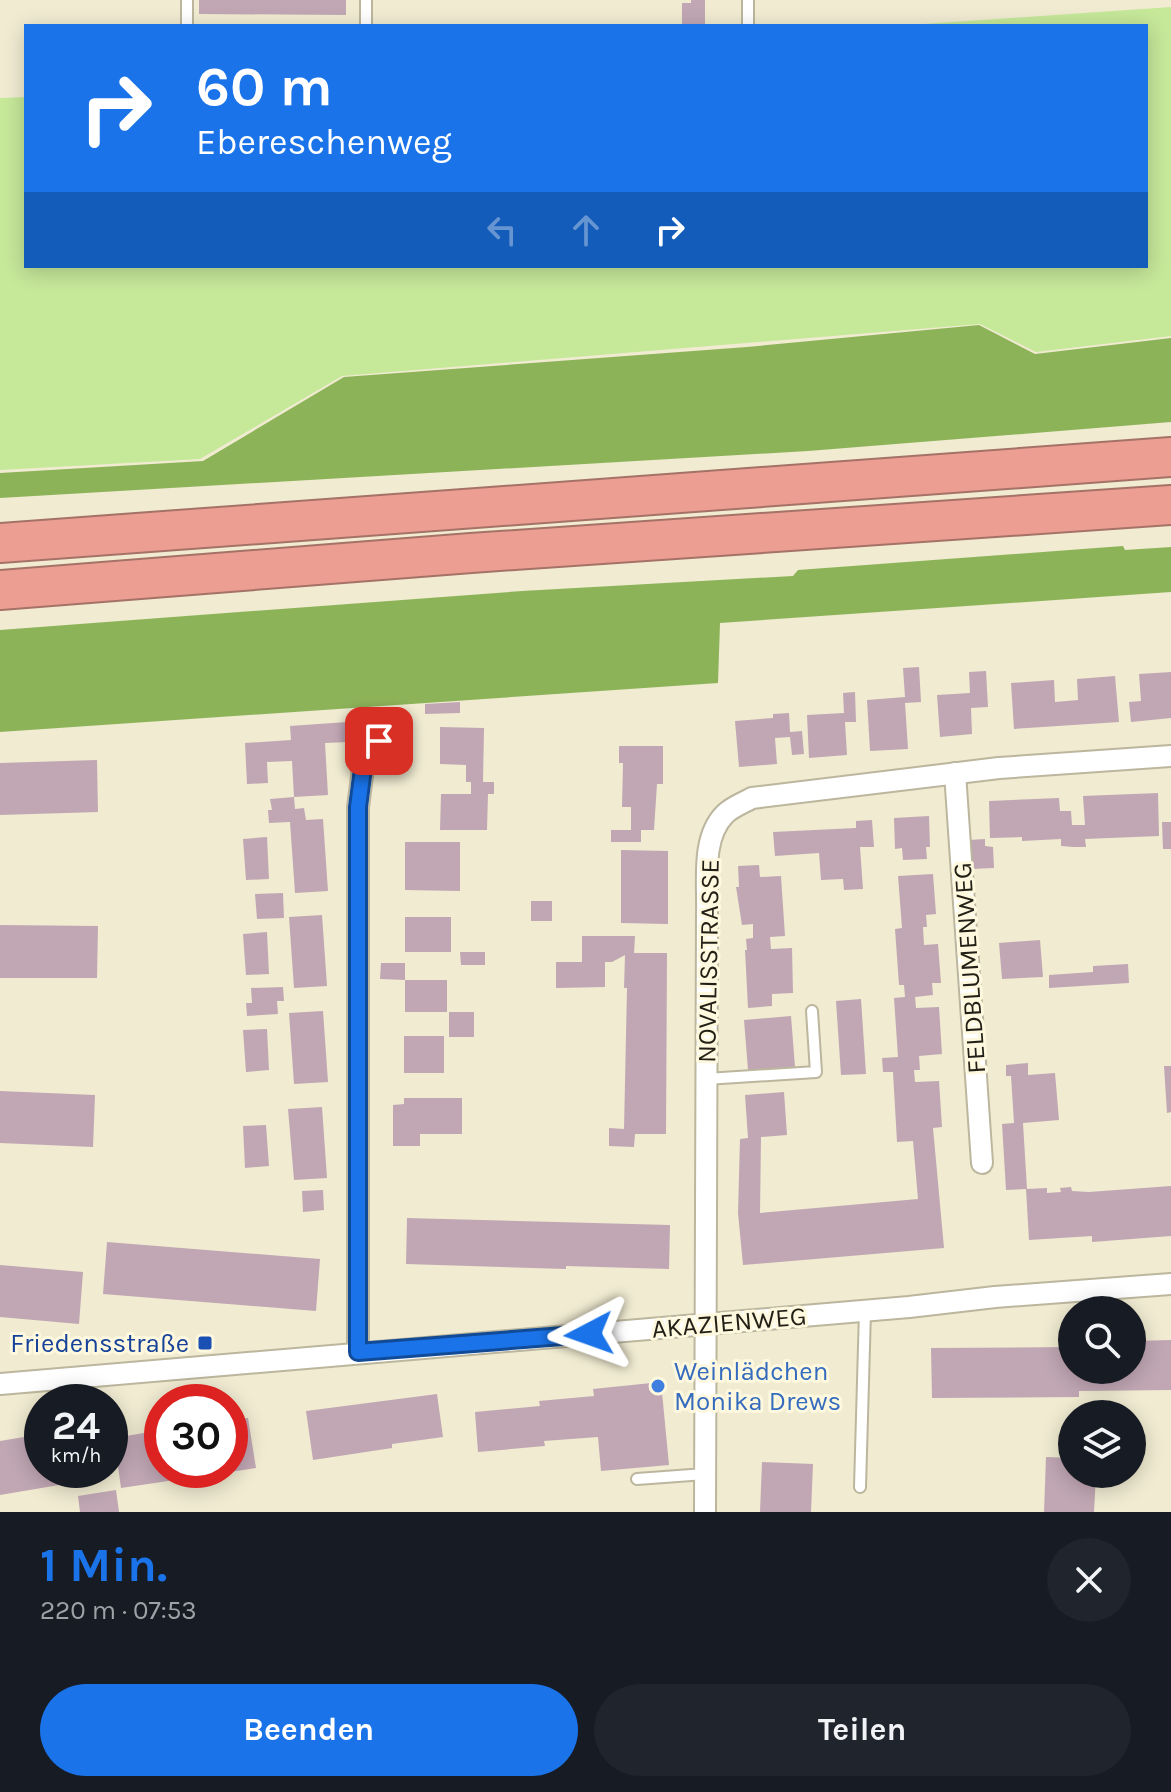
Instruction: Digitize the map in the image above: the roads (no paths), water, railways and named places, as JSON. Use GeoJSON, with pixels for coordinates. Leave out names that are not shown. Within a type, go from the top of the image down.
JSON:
{"type":"FeatureCollection","features":[{"type":"Feature","properties":{"kind":"highway"},"geometry":{"type":"LineString","coordinates":[[0,543],[1171,457]]}},
{"type":"Feature","properties":{"kind":"highway"},"geometry":{"type":"LineString","coordinates":[[0,590],[471,553],[1171,505]]}},
{"type":"Feature","properties":{"kind":"street"},"geometry":{"type":"LineString","coordinates":[[358,1352],[358,807],[365,753],[379,741],[395,740]]}},
{"type":"Feature","properties":{"kind":"street","name":"NOVALISSTRASSE"},"geometry":{"type":"LineString","coordinates":[[705,1512],[709,849],[715,828],[726,812],[752,798],[955,773],[1171,756]]}},
{"type":"Feature","properties":{"kind":"street","name":"FELDBLUMENWEG"},"geometry":{"type":"LineString","coordinates":[[955,773],[982,1163]]}},
{"type":"Feature","properties":{"kind":"street","name":"AKAZIENWEG"},"geometry":{"type":"LineString","coordinates":[[0,1384],[1171,1284]]}},
{"type":"Feature","properties":{"kind":"lane"},"geometry":{"type":"LineString","coordinates":[[187,0],[187,24]]}},
{"type":"Feature","properties":{"kind":"lane"},"geometry":{"type":"LineString","coordinates":[[366,0],[366,24]]}},
{"type":"Feature","properties":{"kind":"lane"},"geometry":{"type":"LineString","coordinates":[[748,0],[748,24]]}},
{"type":"Feature","properties":{"kind":"lane"},"geometry":{"type":"LineString","coordinates":[[706,1079],[816,1072],[812,1011]]}},
{"type":"Feature","properties":{"kind":"lane"},"geometry":{"type":"LineString","coordinates":[[860,1487],[865,1311]]}},
{"type":"Feature","properties":{"kind":"lane"},"geometry":{"type":"LineString","coordinates":[[637,1479],[705,1474]]}},
{"type":"Feature","properties":{"kind":"place","name":"Friedensstraße"},"geometry":{"type":"Point","coordinates":[205,1343]}},
{"type":"Feature","properties":{"kind":"place","name":"Weinlädchen Monika Drews"},"geometry":{"type":"Point","coordinates":[658,1386]}}]}
